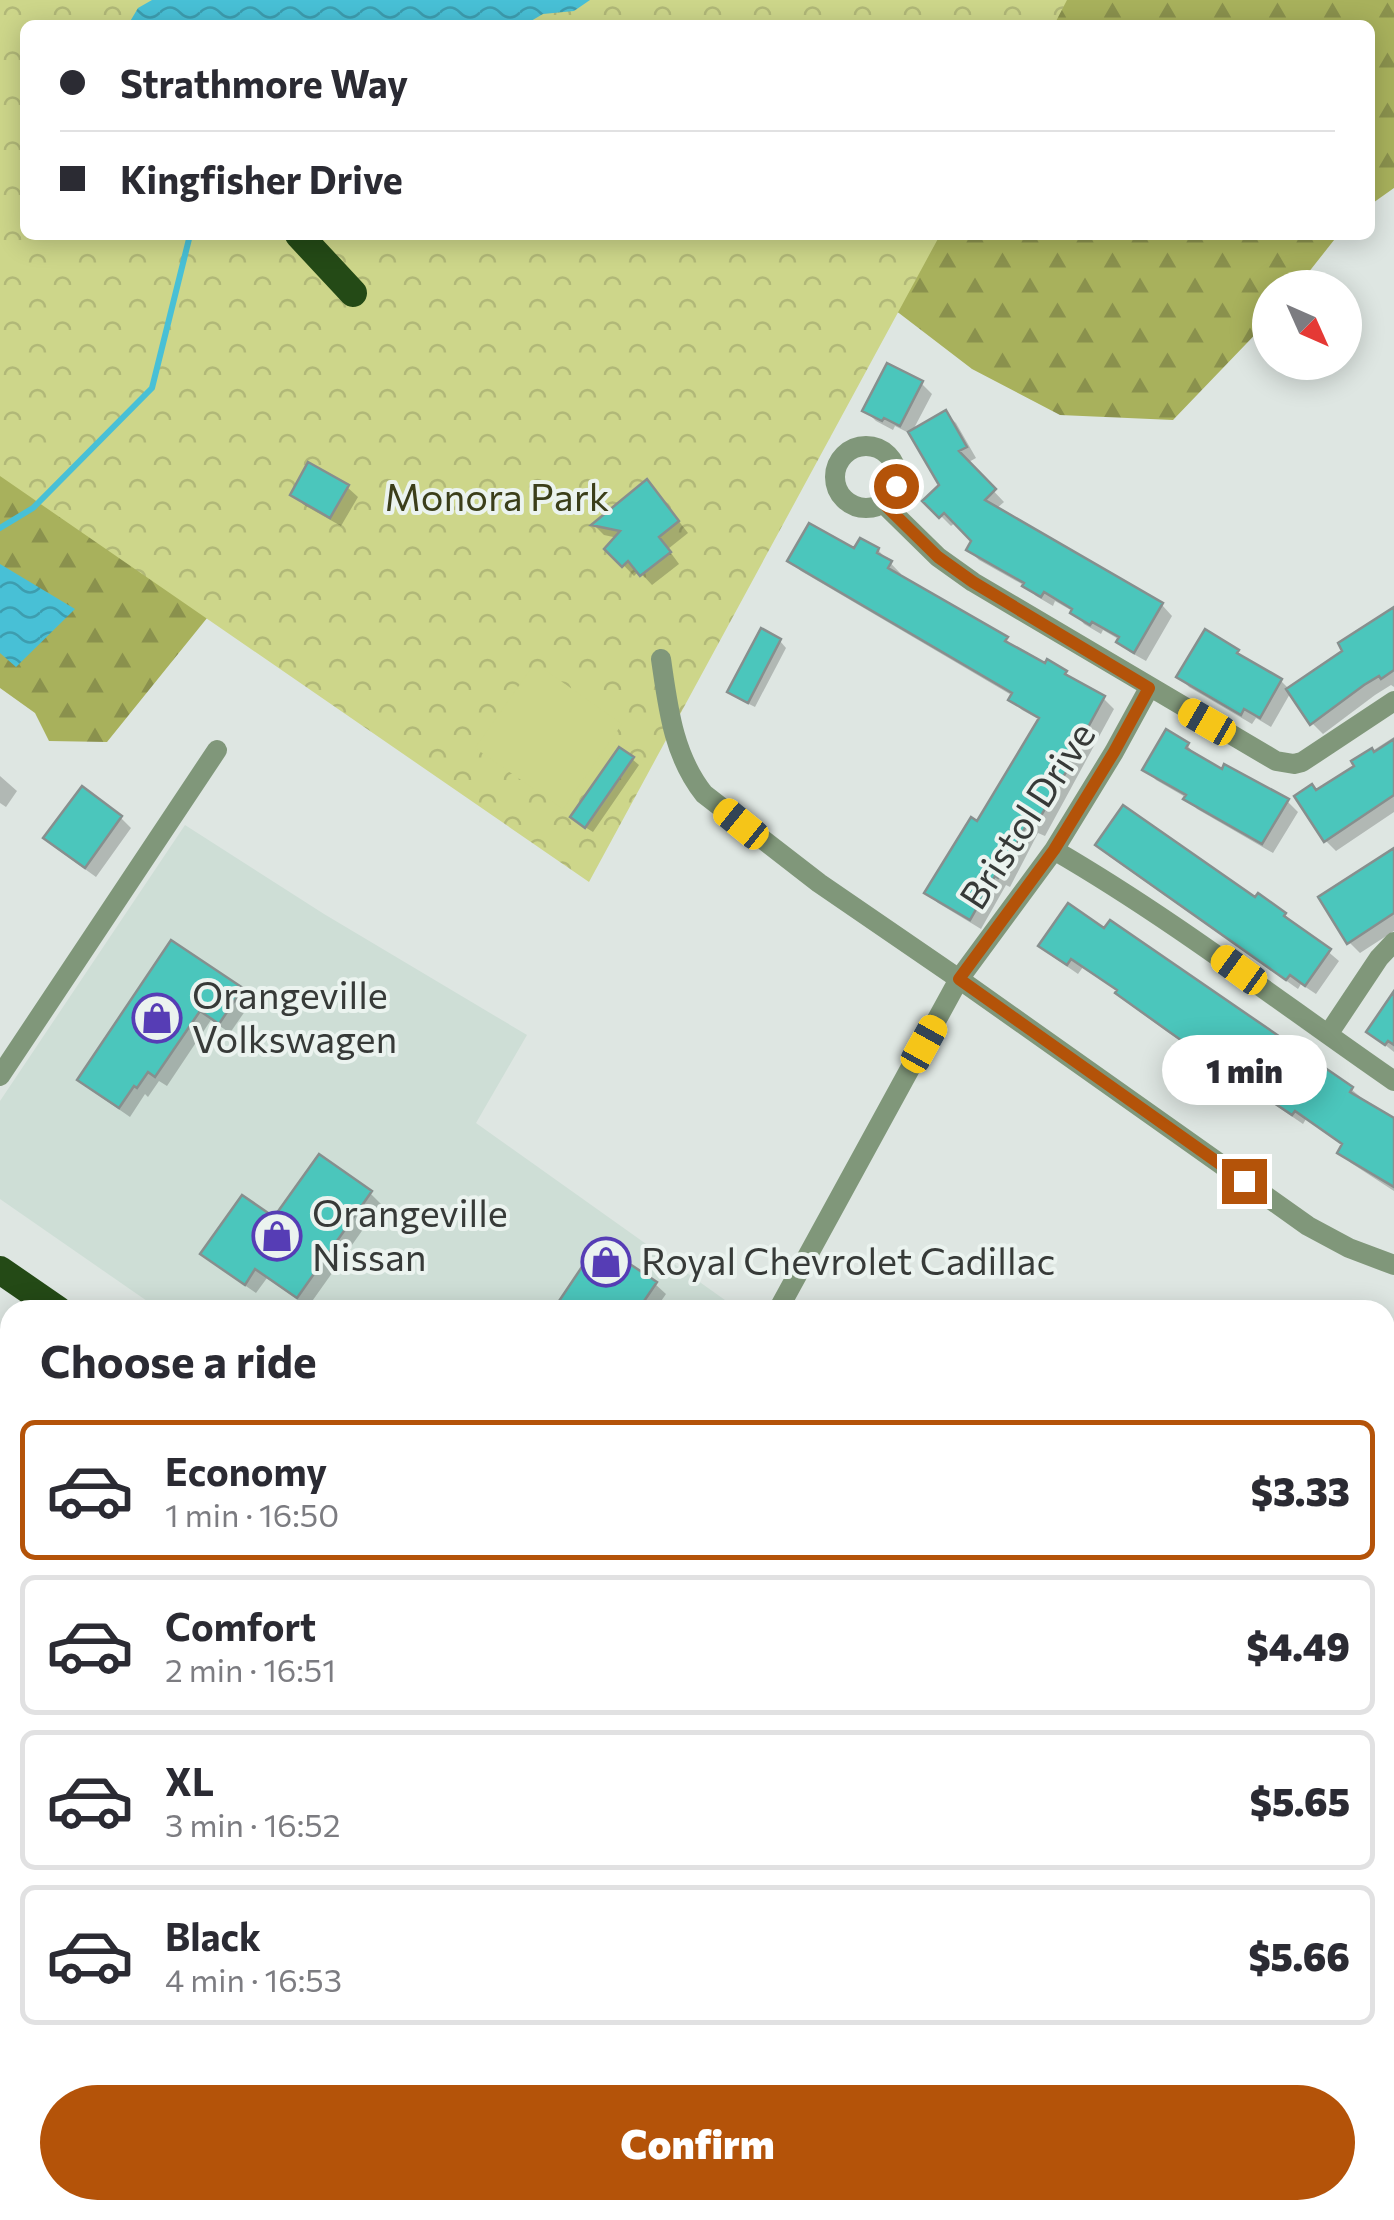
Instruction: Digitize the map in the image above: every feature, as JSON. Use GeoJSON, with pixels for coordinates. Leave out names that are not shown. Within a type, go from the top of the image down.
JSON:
{"type":"FeatureCollection","features":[{"type":"Feature","properties":{"kind":"highway"},"geometry":{"type":"LineString","coordinates":[[304,240],[353,294]]}},
{"type":"Feature","properties":{"kind":"highway"},"geometry":{"type":"LineString","coordinates":[[0,1270],[44,1300]]}},
{"type":"Feature","properties":{"kind":"street"},"geometry":{"type":"LineString","coordinates":[[884,504],[938,557],[973,582],[1283,764],[1302,762],[1394,701]]}},
{"type":"Feature","properties":{"kind":"street"},"geometry":{"type":"LineString","coordinates":[[661,659],[671,724],[682,758],[704,794],[818,883],[1308,1226],[1349,1248],[1394,1264]]}},
{"type":"Feature","properties":{"kind":"street","name":"Bristol Drive"},"geometry":{"type":"LineString","coordinates":[[783,1300],[959,979],[1054,850],[1149,688]]}},
{"type":"Feature","properties":{"kind":"street"},"geometry":{"type":"LineString","coordinates":[[0,1076],[216,750]]}},
{"type":"Feature","properties":{"kind":"street"},"geometry":{"type":"LineString","coordinates":[[1054,850],[1165,918],[1394,1080]]}},
{"type":"Feature","properties":{"kind":"street"},"geometry":{"type":"LineString","coordinates":[[1329,1034],[1394,942]]}},
{"type":"Feature","properties":{"kind":"shaded area"},"geometry":{"type":"Polygon","coordinates":[[[185,825],[324,914],[527,1035],[476,1123],[725,1300],[146,1300],[0,1199],[0,1101],[185,825]]]}},
{"type":"Feature","properties":{"kind":"green space"},"geometry":{"type":"Polygon","coordinates":[[[0,0],[20,20],[20,240],[28,240],[224,597],[107,742],[49,741],[35,713],[0,688],[0,0]]]}},
{"type":"Feature","properties":{"kind":"green space","name":"Monora Park"},"geometry":{"type":"Polygon","coordinates":[[[0,0],[1067,0],[1057,20],[20,20],[20,240],[937,240],[589,882],[0,476],[0,0]]]}},
{"type":"Feature","properties":{"kind":"green space"},"geometry":{"type":"Polygon","coordinates":[[[590,0],[1394,0],[1394,188],[1375,201],[1375,20],[537,20],[590,0]]]}},
{"type":"Feature","properties":{"kind":"green space"},"geometry":{"type":"Polygon","coordinates":[[[804,240],[1334,240],[1310,270],[1252,270],[1252,338],[1173,420],[1060,415],[972,369],[804,240]]]}},
{"type":"Feature","properties":{"kind":"green space"},"geometry":{"type":"Polygon","coordinates":[[[535,663],[622,724],[563,809],[475,748],[535,663]]]}},
{"type":"Feature","properties":{"kind":"water"},"geometry":{"type":"Polygon","coordinates":[[[152,0],[590,0],[574,11],[543,14],[533,20],[131,20],[138,8],[152,0]]]}},
{"type":"Feature","properties":{"kind":"water"},"geometry":{"type":"Polygon","coordinates":[[[0,564],[75,609],[16,667],[0,653],[0,564]]]}},
{"type":"Feature","properties":{"kind":"building"},"geometry":{"type":"Polygon","coordinates":[[[887,363],[923,381],[900,426],[862,411],[887,363]]]}},
{"type":"Feature","properties":{"kind":"building"},"geometry":{"type":"Polygon","coordinates":[[[946,410],[967,447],[959,451],[996,489],[985,500],[1163,603],[1134,653],[1116,642],[1119,637],[1092,622],[1090,625],[1044,592],[1041,597],[966,550],[971,541],[944,513],[939,518],[922,501],[939,485],[908,432],[946,410]]]}},
{"type":"Feature","properties":{"kind":"building"},"geometry":{"type":"Polygon","coordinates":[[[308,462],[349,485],[330,518],[290,495],[308,462]]]}},
{"type":"Feature","properties":{"kind":"building"},"geometry":{"type":"Polygon","coordinates":[[[647,479],[679,521],[659,537],[671,552],[640,576],[628,561],[622,567],[604,549],[620,531],[591,525],[647,479]]]}},
{"type":"Feature","properties":{"kind":"building"},"geometry":{"type":"Polygon","coordinates":[[[809,523],[854,548],[860,538],[879,548],[877,553],[892,561],[888,568],[1008,637],[1005,641],[1045,663],[1047,659],[1105,696],[1034,828],[1027,824],[970,920],[924,893],[971,817],[977,821],[1039,718],[1008,700],[1012,693],[787,561],[809,523]]]}},
{"type":"Feature","properties":{"kind":"building"},"geometry":{"type":"Polygon","coordinates":[[[1394,607],[1394,670],[1364,685],[1310,725],[1286,689],[1342,651],[1338,643],[1394,607]]]}},
{"type":"Feature","properties":{"kind":"building"},"geometry":{"type":"Polygon","coordinates":[[[761,628],[781,639],[748,703],[727,692],[761,628]]]}},
{"type":"Feature","properties":{"kind":"building"},"geometry":{"type":"Polygon","coordinates":[[[1205,629],[1282,679],[1260,718],[1244,709],[1241,715],[1176,677],[1205,629]]]}},
{"type":"Feature","properties":{"kind":"building"},"geometry":{"type":"Polygon","coordinates":[[[1166,729],[1189,743],[1186,748],[1222,769],[1224,764],[1289,799],[1262,844],[1183,799],[1186,795],[1142,770],[1166,729]]]}},
{"type":"Feature","properties":{"kind":"building"},"geometry":{"type":"Polygon","coordinates":[[[1394,739],[1394,795],[1324,842],[1294,796],[1312,784],[1316,790],[1354,766],[1351,761],[1394,739]]]}},
{"type":"Feature","properties":{"kind":"building"},"geometry":{"type":"Polygon","coordinates":[[[619,747],[634,757],[585,828],[570,817],[619,747]]]}},
{"type":"Feature","properties":{"kind":"building"},"geometry":{"type":"Polygon","coordinates":[[[82,786],[122,816],[85,868],[43,838],[82,786]]]}},
{"type":"Feature","properties":{"kind":"building"},"geometry":{"type":"Polygon","coordinates":[[[1123,805],[1255,897],[1258,893],[1331,949],[1305,986],[1290,975],[1286,980],[1095,845],[1123,805]]]}},
{"type":"Feature","properties":{"kind":"building"},"geometry":{"type":"Polygon","coordinates":[[[1394,848],[1394,913],[1347,944],[1318,897],[1394,848]]]}},
{"type":"Feature","properties":{"kind":"building"},"geometry":{"type":"Polygon","coordinates":[[[1068,903],[1104,928],[1110,920],[1353,1087],[1350,1092],[1394,1118],[1394,1187],[1337,1153],[1342,1144],[1185,1043],[1115,993],[1117,990],[1071,959],[1067,965],[1038,946],[1068,903]]]}},
{"type":"Feature","properties":{"kind":"building","name":"Orangeville Volkswagen"},"geometry":{"type":"Polygon","coordinates":[[[171,940],[243,988],[219,1024],[200,1011],[155,1077],[148,1072],[119,1108],[77,1080],[171,940]]]}},
{"type":"Feature","properties":{"kind":"building"},"geometry":{"type":"Polygon","coordinates":[[[1394,991],[1394,1045],[1388,1041],[1385,1045],[1366,1032],[1394,991]]]}},
{"type":"Feature","properties":{"kind":"building","name":"Orangeville Nissan"},"geometry":{"type":"Polygon","coordinates":[[[319,1154],[372,1191],[297,1298],[255,1269],[245,1285],[200,1254],[242,1195],[274,1217],[319,1154]]]}},
{"type":"Feature","properties":{"kind":"building","name":"Royal Chevrolet Cadillac"},"geometry":{"type":"Polygon","coordinates":[[[598,1243],[657,1282],[645,1300],[560,1300],[598,1243]]]}},
{"type":"Feature","properties":{"kind":"waterway"},"geometry":{"type":"LineString","coordinates":[[0,528],[33,508],[152,388],[189,240]]}},
{"type":"Feature","properties":{"kind":"place","name":"Orangeville Volkswagen"},"geometry":{"type":"Point","coordinates":[157,1018]}},
{"type":"Feature","properties":{"kind":"place","name":"Orangeville Nissan"},"geometry":{"type":"Point","coordinates":[277,1236]}},
{"type":"Feature","properties":{"kind":"place","name":"Royal Chevrolet Cadillac"},"geometry":{"type":"Point","coordinates":[606,1262]}},
{"type":"Feature","properties":{"kind":"route"},"geometry":{"type":"LineString","coordinates":[[896,486],[884,504],[938,557],[1149,688],[1054,850],[959,979],[1244,1181]]}}]}
